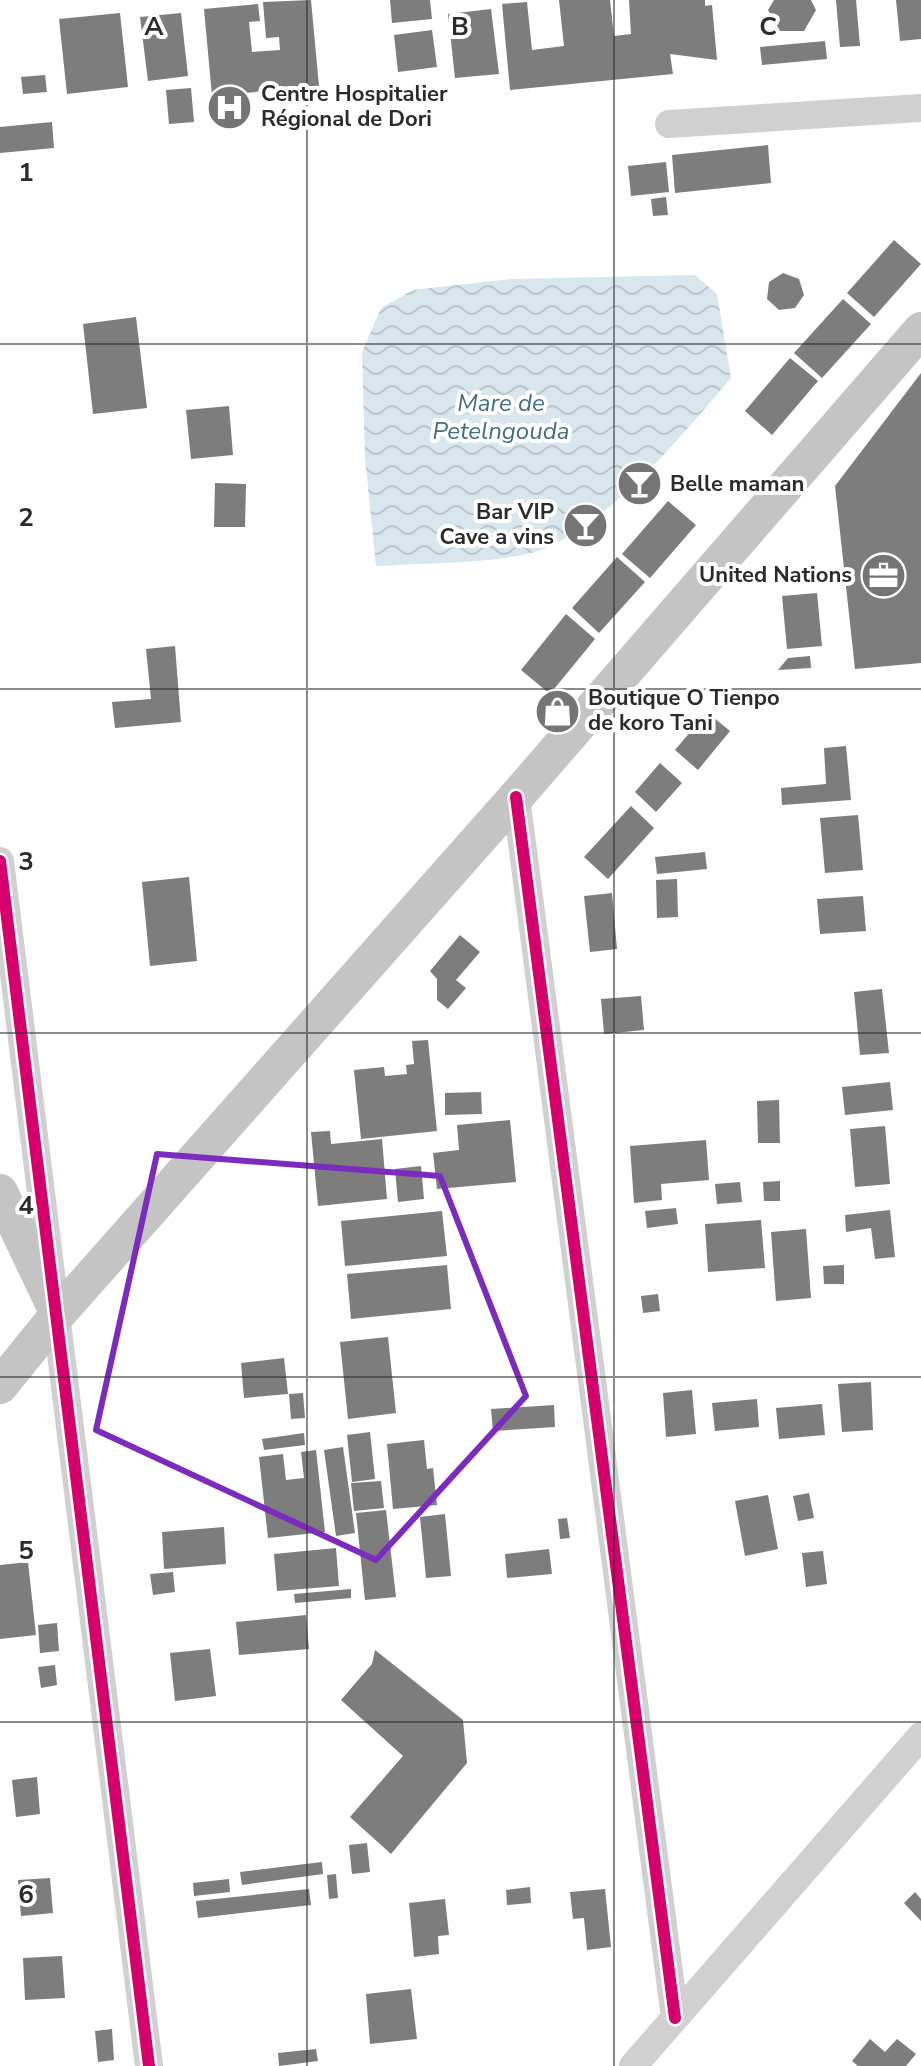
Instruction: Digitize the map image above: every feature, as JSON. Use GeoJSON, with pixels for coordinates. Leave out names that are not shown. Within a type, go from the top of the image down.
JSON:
{"type":"FeatureCollection","features":[{"type":"Feature","properties":{"kind":"main road"},"geometry":{"type":"LineString","coordinates":[[0,1386],[58,1314],[516,797],[921,330]]}},
{"type":"Feature","properties":{"kind":"main road"},"geometry":{"type":"LineString","coordinates":[[0,1192],[58,1314]]}},
{"type":"Feature","properties":{"kind":"street"},"geometry":{"type":"LineString","coordinates":[[669,124],[921,108]]}},
{"type":"Feature","properties":{"kind":"street"},"geometry":{"type":"LineString","coordinates":[[516,797],[675,2018]]}},
{"type":"Feature","properties":{"kind":"street"},"geometry":{"type":"LineString","coordinates":[[0,861],[149,2066]]}},
{"type":"Feature","properties":{"kind":"street"},"geometry":{"type":"LineString","coordinates":[[633,2066],[921,1736]]}},
{"type":"Feature","properties":{"kind":"highlighted area"},"geometry":{"type":"Polygon","coordinates":[[[157,1154],[440,1176],[526,1396],[376,1560],[96,1430],[157,1154]]]}},
{"type":"Feature","properties":{"kind":"water","name":"Mare de Petelngouda"},"geometry":{"type":"Polygon","coordinates":[[[695,275],[717,294],[731,378],[637,482],[580,529],[551,545],[523,555],[468,562],[376,566],[365,458],[362,352],[381,308],[413,290],[510,279],[695,275]]]}},
{"type":"Feature","properties":{"kind":"building"},"geometry":{"type":"Polygon","coordinates":[[[311,0],[319,86],[212,96],[204,9],[258,4],[260,21],[249,22],[252,52],[280,50],[279,37],[266,38],[263,2],[311,0]]]}},
{"type":"Feature","properties":{"kind":"building"},"geometry":{"type":"Polygon","coordinates":[[[390,0],[430,0],[432,19],[392,23],[390,0]]]}},
{"type":"Feature","properties":{"kind":"building"},"geometry":{"type":"Polygon","coordinates":[[[559,0],[610,0],[614,36],[631,34],[629,0],[705,0],[705,6],[712,5],[717,60],[670,54],[673,74],[510,90],[502,4],[527,2],[532,50],[564,46],[559,0]]]}},
{"type":"Feature","properties":{"kind":"building"},"geometry":{"type":"Polygon","coordinates":[[[774,0],[811,0],[816,10],[804,31],[780,31],[768,10],[774,0]]]}},
{"type":"Feature","properties":{"kind":"building"},"geometry":{"type":"Polygon","coordinates":[[[836,0],[856,0],[860,46],[840,47],[836,0]]]}},
{"type":"Feature","properties":{"kind":"building"},"geometry":{"type":"Polygon","coordinates":[[[896,0],[921,0],[921,39],[900,41],[896,0]]]}},
{"type":"Feature","properties":{"kind":"building"},"geometry":{"type":"Polygon","coordinates":[[[491,9],[499,74],[455,78],[448,14],[491,9]]]}},
{"type":"Feature","properties":{"kind":"building"},"geometry":{"type":"Polygon","coordinates":[[[120,13],[128,87],[67,94],[59,19],[120,13]]]}},
{"type":"Feature","properties":{"kind":"building"},"geometry":{"type":"Polygon","coordinates":[[[181,13],[188,76],[148,81],[140,17],[181,13]]]}},
{"type":"Feature","properties":{"kind":"building"},"geometry":{"type":"Polygon","coordinates":[[[432,30],[437,67],[398,72],[394,35],[432,30]]]}},
{"type":"Feature","properties":{"kind":"building"},"geometry":{"type":"Polygon","coordinates":[[[825,41],[827,59],[762,65],[760,47],[825,41]]]}},
{"type":"Feature","properties":{"kind":"building"},"geometry":{"type":"Polygon","coordinates":[[[45,75],[47,92],[23,94],[21,77],[45,75]]]}},
{"type":"Feature","properties":{"kind":"building"},"geometry":{"type":"Polygon","coordinates":[[[191,88],[194,122],[169,124],[166,90],[191,88]]]}},
{"type":"Feature","properties":{"kind":"building"},"geometry":{"type":"Polygon","coordinates":[[[52,122],[54,148],[0,153],[0,127],[52,122]]]}},
{"type":"Feature","properties":{"kind":"building"},"geometry":{"type":"Polygon","coordinates":[[[768,145],[771,183],[675,193],[672,155],[768,145]]]}},
{"type":"Feature","properties":{"kind":"building"},"geometry":{"type":"Polygon","coordinates":[[[666,162],[669,192],[631,196],[628,166],[666,162]]]}},
{"type":"Feature","properties":{"kind":"building"},"geometry":{"type":"Polygon","coordinates":[[[666,197],[668,215],[653,216],[651,199],[666,197]]]}},
{"type":"Feature","properties":{"kind":"building"},"geometry":{"type":"Polygon","coordinates":[[[894,240],[921,264],[874,317],[847,293],[894,240]]]}},
{"type":"Feature","properties":{"kind":"building"},"geometry":{"type":"Polygon","coordinates":[[[783,273],[799,279],[804,295],[795,308],[779,310],[767,299],[769,282],[783,273]]]}},
{"type":"Feature","properties":{"kind":"building"},"geometry":{"type":"Polygon","coordinates":[[[843,299],[871,324],[822,378],[794,353],[843,299]]]}},
{"type":"Feature","properties":{"kind":"building"},"geometry":{"type":"Polygon","coordinates":[[[136,317],[147,408],[93,414],[83,324],[136,317]]]}},
{"type":"Feature","properties":{"kind":"building"},"geometry":{"type":"Polygon","coordinates":[[[790,358],[818,381],[772,435],[745,411],[790,358]]]}},
{"type":"Feature","properties":{"kind":"building","name":"United Nations"},"geometry":{"type":"Polygon","coordinates":[[[921,373],[921,663],[855,669],[835,486],[921,373]]]}},
{"type":"Feature","properties":{"kind":"building"},"geometry":{"type":"Polygon","coordinates":[[[229,406],[233,455],[191,459],[186,410],[229,406]]]}},
{"type":"Feature","properties":{"kind":"building"},"geometry":{"type":"Polygon","coordinates":[[[215,483],[246,484],[245,527],[214,527],[215,483]]]}},
{"type":"Feature","properties":{"kind":"building"},"geometry":{"type":"Polygon","coordinates":[[[668,501],[696,525],[650,578],[622,554],[668,501]]]}},
{"type":"Feature","properties":{"kind":"building"},"geometry":{"type":"Polygon","coordinates":[[[617,557],[645,582],[599,633],[572,608],[617,557]]]}},
{"type":"Feature","properties":{"kind":"building"},"geometry":{"type":"Polygon","coordinates":[[[817,593],[822,646],[787,649],[782,596],[817,593]]]}},
{"type":"Feature","properties":{"kind":"building"},"geometry":{"type":"Polygon","coordinates":[[[566,614],[595,639],[550,694],[521,670],[566,614]]]}},
{"type":"Feature","properties":{"kind":"building"},"geometry":{"type":"Polygon","coordinates":[[[175,646],[181,722],[115,728],[112,702],[151,699],[146,649],[175,646]]]}},
{"type":"Feature","properties":{"kind":"building"},"geometry":{"type":"Polygon","coordinates":[[[810,656],[811,668],[778,670],[788,658],[810,656]]]}},
{"type":"Feature","properties":{"kind":"building"},"geometry":{"type":"Polygon","coordinates":[[[707,712],[730,731],[698,770],[675,750],[707,712]]]}},
{"type":"Feature","properties":{"kind":"building"},"geometry":{"type":"Polygon","coordinates":[[[846,746],[851,800],[782,805],[781,788],[826,784],[824,748],[846,746]]]}},
{"type":"Feature","properties":{"kind":"building"},"geometry":{"type":"Polygon","coordinates":[[[660,763],[682,783],[656,812],[635,792],[660,763]]]}},
{"type":"Feature","properties":{"kind":"building"},"geometry":{"type":"Polygon","coordinates":[[[631,806],[654,828],[608,879],[584,857],[631,806]]]}},
{"type":"Feature","properties":{"kind":"building"},"geometry":{"type":"Polygon","coordinates":[[[858,815],[863,870],[825,873],[820,818],[858,815]]]}},
{"type":"Feature","properties":{"kind":"building"},"geometry":{"type":"Polygon","coordinates":[[[705,852],[707,869],[657,874],[655,857],[705,852]]]}},
{"type":"Feature","properties":{"kind":"building"},"geometry":{"type":"Polygon","coordinates":[[[189,877],[197,961],[150,966],[142,882],[189,877]]]}},
{"type":"Feature","properties":{"kind":"building"},"geometry":{"type":"Polygon","coordinates":[[[677,879],[678,917],[657,918],[656,880],[677,879]]]}},
{"type":"Feature","properties":{"kind":"building"},"geometry":{"type":"Polygon","coordinates":[[[612,893],[617,949],[590,952],[584,896],[612,893]]]}},
{"type":"Feature","properties":{"kind":"building"},"geometry":{"type":"Polygon","coordinates":[[[863,896],[866,931],[820,934],[817,899],[863,896]]]}},
{"type":"Feature","properties":{"kind":"building"},"geometry":{"type":"Polygon","coordinates":[[[460,935],[480,952],[456,980],[466,988],[448,1009],[437,1000],[437,979],[430,971],[460,935]]]}},
{"type":"Feature","properties":{"kind":"building"},"geometry":{"type":"Polygon","coordinates":[[[882,989],[889,1053],[860,1055],[854,992],[882,989]]]}},
{"type":"Feature","properties":{"kind":"building"},"geometry":{"type":"Polygon","coordinates":[[[641,996],[644,1030],[604,1034],[601,999],[641,996]]]}},
{"type":"Feature","properties":{"kind":"building"},"geometry":{"type":"Polygon","coordinates":[[[428,1040],[437,1131],[361,1139],[354,1070],[384,1067],[385,1076],[407,1074],[406,1065],[414,1064],[412,1041],[428,1040]]]}},
{"type":"Feature","properties":{"kind":"building"},"geometry":{"type":"Polygon","coordinates":[[[890,1082],[893,1110],[845,1115],[842,1087],[890,1082]]]}},
{"type":"Feature","properties":{"kind":"building"},"geometry":{"type":"Polygon","coordinates":[[[481,1092],[482,1114],[445,1115],[445,1093],[481,1092]]]}},
{"type":"Feature","properties":{"kind":"building"},"geometry":{"type":"Polygon","coordinates":[[[779,1100],[780,1143],[758,1143],[757,1101],[779,1100]]]}},
{"type":"Feature","properties":{"kind":"building"},"geometry":{"type":"Polygon","coordinates":[[[510,1120],[516,1182],[437,1189],[433,1153],[459,1150],[457,1125],[510,1120]]]}},
{"type":"Feature","properties":{"kind":"building"},"geometry":{"type":"Polygon","coordinates":[[[885,1126],[890,1184],[855,1187],[850,1129],[885,1126]]]}},
{"type":"Feature","properties":{"kind":"building"},"geometry":{"type":"Polygon","coordinates":[[[330,1131],[331,1144],[382,1139],[387,1199],[318,1206],[311,1132],[330,1131]]]}},
{"type":"Feature","properties":{"kind":"building"},"geometry":{"type":"Polygon","coordinates":[[[706,1140],[709,1180],[661,1184],[662,1200],[634,1203],[630,1146],[706,1140]]]}},
{"type":"Feature","properties":{"kind":"building"},"geometry":{"type":"Polygon","coordinates":[[[421,1166],[424,1199],[398,1202],[395,1169],[421,1166]]]}},
{"type":"Feature","properties":{"kind":"building"},"geometry":{"type":"Polygon","coordinates":[[[780,1181],[780,1201],[764,1201],[763,1182],[780,1181]]]}},
{"type":"Feature","properties":{"kind":"building"},"geometry":{"type":"Polygon","coordinates":[[[740,1182],[742,1202],[717,1204],[715,1184],[740,1182]]]}},
{"type":"Feature","properties":{"kind":"building"},"geometry":{"type":"Polygon","coordinates":[[[676,1208],[678,1224],[647,1228],[645,1211],[676,1208]]]}},
{"type":"Feature","properties":{"kind":"building"},"geometry":{"type":"Polygon","coordinates":[[[890,1210],[895,1257],[875,1259],[871,1228],[846,1232],[845,1215],[890,1210]]]}},
{"type":"Feature","properties":{"kind":"building"},"geometry":{"type":"Polygon","coordinates":[[[442,1211],[447,1256],[345,1266],[341,1221],[442,1211]]]}},
{"type":"Feature","properties":{"kind":"building"},"geometry":{"type":"Polygon","coordinates":[[[761,1220],[765,1268],[708,1272],[705,1224],[761,1220]]]}},
{"type":"Feature","properties":{"kind":"building"},"geometry":{"type":"Polygon","coordinates":[[[806,1229],[811,1298],[776,1301],[771,1232],[806,1229]]]}},
{"type":"Feature","properties":{"kind":"building"},"geometry":{"type":"Polygon","coordinates":[[[447,1265],[451,1309],[351,1319],[347,1274],[447,1265]]]}},
{"type":"Feature","properties":{"kind":"building"},"geometry":{"type":"Polygon","coordinates":[[[844,1265],[844,1284],[824,1284],[823,1266],[844,1265]]]}},
{"type":"Feature","properties":{"kind":"building"},"geometry":{"type":"Polygon","coordinates":[[[658,1294],[660,1311],[643,1313],[641,1296],[658,1294]]]}},
{"type":"Feature","properties":{"kind":"building"},"geometry":{"type":"Polygon","coordinates":[[[388,1337],[396,1413],[348,1419],[340,1342],[388,1337]]]}},
{"type":"Feature","properties":{"kind":"building"},"geometry":{"type":"Polygon","coordinates":[[[284,1358],[288,1394],[244,1398],[241,1363],[284,1358]]]}},
{"type":"Feature","properties":{"kind":"building"},"geometry":{"type":"Polygon","coordinates":[[[871,1382],[873,1430],[842,1432],[838,1384],[871,1382]]]}},
{"type":"Feature","properties":{"kind":"building"},"geometry":{"type":"Polygon","coordinates":[[[692,1390],[696,1434],[666,1437],[663,1393],[692,1390]]]}},
{"type":"Feature","properties":{"kind":"building"},"geometry":{"type":"Polygon","coordinates":[[[303,1393],[305,1418],[291,1419],[289,1394],[303,1393]]]}},
{"type":"Feature","properties":{"kind":"building"},"geometry":{"type":"Polygon","coordinates":[[[757,1399],[759,1427],[715,1431],[712,1403],[757,1399]]]}},
{"type":"Feature","properties":{"kind":"building"},"geometry":{"type":"Polygon","coordinates":[[[822,1404],[825,1435],[779,1439],[776,1408],[822,1404]]]}},
{"type":"Feature","properties":{"kind":"building"},"geometry":{"type":"Polygon","coordinates":[[[554,1405],[555,1427],[493,1431],[491,1409],[554,1405]]]}},
{"type":"Feature","properties":{"kind":"building"},"geometry":{"type":"Polygon","coordinates":[[[370,1432],[375,1479],[352,1482],[347,1435],[370,1432]]]}},
{"type":"Feature","properties":{"kind":"building"},"geometry":{"type":"Polygon","coordinates":[[[304,1433],[305,1445],[264,1450],[262,1439],[304,1433]]]}},
{"type":"Feature","properties":{"kind":"building"},"geometry":{"type":"Polygon","coordinates":[[[424,1440],[427,1469],[433,1468],[437,1505],[393,1509],[387,1444],[424,1440]]]}},
{"type":"Feature","properties":{"kind":"building"},"geometry":{"type":"Polygon","coordinates":[[[343,1447],[355,1533],[336,1536],[324,1450],[343,1447]]]}},
{"type":"Feature","properties":{"kind":"building"},"geometry":{"type":"Polygon","coordinates":[[[316,1450],[325,1532],[268,1538],[259,1457],[283,1454],[286,1480],[304,1478],[301,1452],[316,1450]]]}},
{"type":"Feature","properties":{"kind":"building"},"geometry":{"type":"Polygon","coordinates":[[[381,1481],[384,1508],[354,1511],[351,1483],[381,1481]]]}},
{"type":"Feature","properties":{"kind":"building"},"geometry":{"type":"Polygon","coordinates":[[[809,1493],[814,1518],[798,1521],[793,1496],[809,1493]]]}},
{"type":"Feature","properties":{"kind":"building"},"geometry":{"type":"Polygon","coordinates":[[[768,1495],[778,1549],[745,1556],[735,1501],[768,1495]]]}},
{"type":"Feature","properties":{"kind":"building"},"geometry":{"type":"Polygon","coordinates":[[[386,1510],[396,1597],[365,1600],[356,1513],[386,1510]]]}},
{"type":"Feature","properties":{"kind":"building"},"geometry":{"type":"Polygon","coordinates":[[[445,1514],[451,1576],[426,1578],[420,1517],[445,1514]]]}},
{"type":"Feature","properties":{"kind":"building"},"geometry":{"type":"Polygon","coordinates":[[[567,1518],[570,1538],[560,1539],[558,1519],[567,1518]]]}},
{"type":"Feature","properties":{"kind":"building"},"geometry":{"type":"Polygon","coordinates":[[[224,1527],[226,1564],[164,1569],[162,1532],[224,1527]]]}},
{"type":"Feature","properties":{"kind":"building"},"geometry":{"type":"Polygon","coordinates":[[[336,1548],[339,1586],[277,1591],[274,1554],[336,1548]]]}},
{"type":"Feature","properties":{"kind":"building"},"geometry":{"type":"Polygon","coordinates":[[[549,1549],[552,1574],[507,1578],[505,1554],[549,1549]]]}},
{"type":"Feature","properties":{"kind":"building"},"geometry":{"type":"Polygon","coordinates":[[[823,1551],[827,1584],[806,1587],[802,1553],[823,1551]]]}},
{"type":"Feature","properties":{"kind":"building"},"geometry":{"type":"Polygon","coordinates":[[[28,1562],[36,1635],[0,1639],[0,1565],[28,1562]]]}},
{"type":"Feature","properties":{"kind":"building"},"geometry":{"type":"Polygon","coordinates":[[[173,1572],[175,1592],[153,1595],[150,1574],[173,1572]]]}},
{"type":"Feature","properties":{"kind":"building"},"geometry":{"type":"Polygon","coordinates":[[[351,1589],[351,1598],[295,1603],[294,1594],[351,1589]]]}},
{"type":"Feature","properties":{"kind":"building"},"geometry":{"type":"Polygon","coordinates":[[[306,1615],[309,1649],[239,1655],[236,1622],[306,1615]]]}},
{"type":"Feature","properties":{"kind":"building"},"geometry":{"type":"Polygon","coordinates":[[[57,1623],[59,1651],[40,1653],[38,1625],[57,1623]]]}},
{"type":"Feature","properties":{"kind":"building"},"geometry":{"type":"Polygon","coordinates":[[[210,1649],[216,1696],[175,1701],[170,1653],[210,1649]]]}},
{"type":"Feature","properties":{"kind":"building"},"geometry":{"type":"Polygon","coordinates":[[[375,1650],[463,1720],[467,1763],[391,1854],[350,1817],[403,1756],[341,1700],[372,1664],[375,1650]]]}},
{"type":"Feature","properties":{"kind":"building"},"geometry":{"type":"Polygon","coordinates":[[[55,1665],[57,1685],[41,1688],[38,1667],[55,1665]]]}},
{"type":"Feature","properties":{"kind":"building"},"geometry":{"type":"Polygon","coordinates":[[[37,1777],[40,1814],[16,1817],[12,1780],[37,1777]]]}},
{"type":"Feature","properties":{"kind":"building"},"geometry":{"type":"Polygon","coordinates":[[[367,1843],[370,1872],[352,1874],[349,1845],[367,1843]]]}},
{"type":"Feature","properties":{"kind":"building"},"geometry":{"type":"Polygon","coordinates":[[[322,1862],[323,1874],[242,1885],[240,1872],[322,1862]]]}},
{"type":"Feature","properties":{"kind":"building"},"geometry":{"type":"Polygon","coordinates":[[[336,1874],[338,1898],[329,1899],[327,1875],[336,1874]]]}},
{"type":"Feature","properties":{"kind":"building"},"geometry":{"type":"Polygon","coordinates":[[[50,1878],[53,1913],[21,1916],[18,1880],[50,1878]]]}},
{"type":"Feature","properties":{"kind":"building"},"geometry":{"type":"Polygon","coordinates":[[[229,1879],[230,1892],[194,1896],[193,1883],[229,1879]]]}},
{"type":"Feature","properties":{"kind":"building"},"geometry":{"type":"Polygon","coordinates":[[[530,1887],[531,1903],[507,1905],[506,1890],[530,1887]]]}},
{"type":"Feature","properties":{"kind":"building"},"geometry":{"type":"Polygon","coordinates":[[[309,1889],[311,1905],[198,1918],[196,1901],[309,1889]]]}},
{"type":"Feature","properties":{"kind":"building"},"geometry":{"type":"Polygon","coordinates":[[[605,1889],[611,1947],[587,1950],[584,1918],[573,1919],[570,1892],[605,1889]]]}},
{"type":"Feature","properties":{"kind":"building"},"geometry":{"type":"Polygon","coordinates":[[[915,1892],[921,1899],[921,1921],[904,1903],[915,1892]]]}},
{"type":"Feature","properties":{"kind":"building"},"geometry":{"type":"Polygon","coordinates":[[[445,1899],[449,1935],[438,1936],[439,1954],[414,1957],[409,1903],[445,1899]]]}},
{"type":"Feature","properties":{"kind":"building"},"geometry":{"type":"Polygon","coordinates":[[[62,1956],[65,1998],[25,2000],[23,1958],[62,1956]]]}},
{"type":"Feature","properties":{"kind":"building"},"geometry":{"type":"Polygon","coordinates":[[[411,1989],[417,2039],[370,2044],[366,1994],[411,1989]]]}},
{"type":"Feature","properties":{"kind":"building"},"geometry":{"type":"Polygon","coordinates":[[[112,2029],[114,2060],[98,2062],[95,2031],[112,2029]]]}},
{"type":"Feature","properties":{"kind":"building"},"geometry":{"type":"Polygon","coordinates":[[[870,2039],[885,2052],[897,2039],[916,2054],[906,2066],[858,2066],[852,2061],[870,2039]]]}},
{"type":"Feature","properties":{"kind":"building"},"geometry":{"type":"Polygon","coordinates":[[[316,2049],[318,2061],[279,2066],[278,2053],[316,2049]]]}},
{"type":"Feature","properties":{"kind":"cycle path"},"geometry":{"type":"LineString","coordinates":[[516,797],[675,2018]]}},
{"type":"Feature","properties":{"kind":"cycle path"},"geometry":{"type":"LineString","coordinates":[[0,861],[149,2066]]}},
{"type":"Feature","properties":{"kind":"place","name":"Centre Hospitalier Régional de Dori"},"geometry":{"type":"Point","coordinates":[230,107]}},
{"type":"Feature","properties":{"kind":"place","name":"Belle maman"},"geometry":{"type":"Point","coordinates":[639,484]}},
{"type":"Feature","properties":{"kind":"place","name":"Bar VIP Cave a vins"},"geometry":{"type":"Point","coordinates":[585,525]}},
{"type":"Feature","properties":{"kind":"place","name":"United Nations"},"geometry":{"type":"Point","coordinates":[883,575]}},
{"type":"Feature","properties":{"kind":"place","name":"Boutique O Tienpo de koro Tani"},"geometry":{"type":"Point","coordinates":[557,711]}}]}
